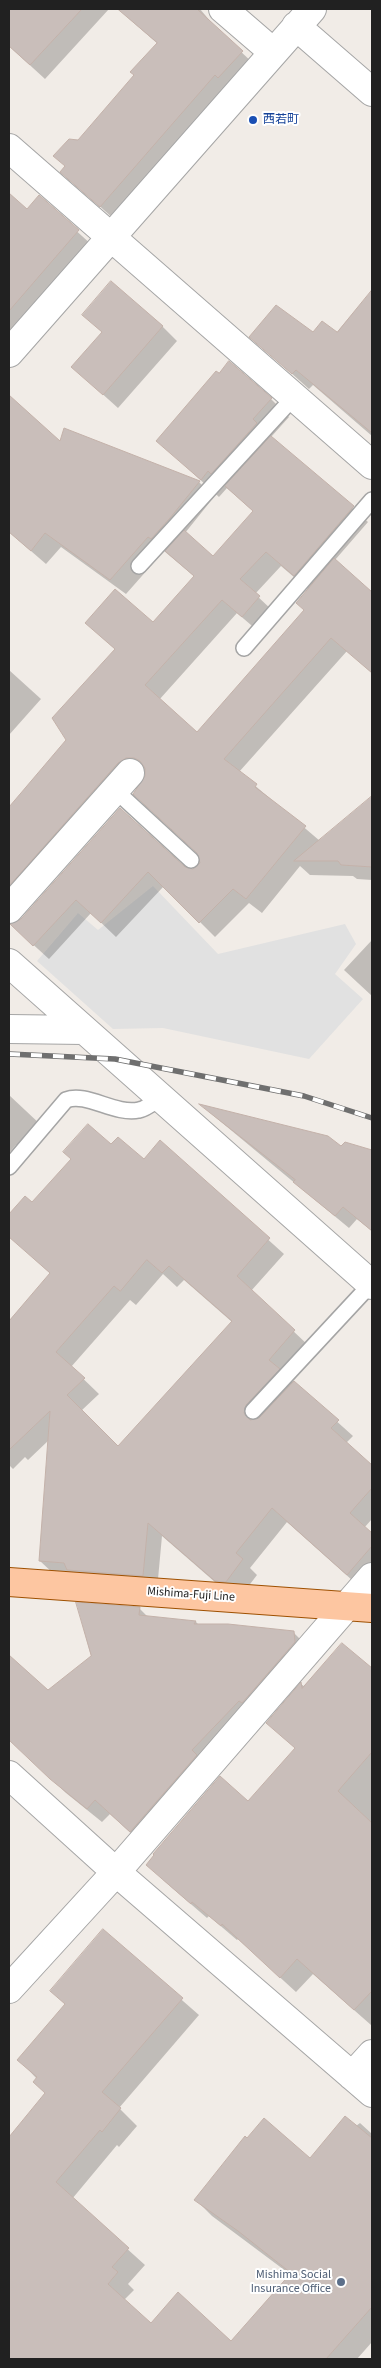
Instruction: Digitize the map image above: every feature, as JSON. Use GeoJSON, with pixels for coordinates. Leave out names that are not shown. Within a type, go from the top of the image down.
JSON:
{"type":"FeatureCollection","features":[{"type":"Feature","properties":{"kind":"main road","name":"Mishima-Fuji Line"},"geometry":{"type":"LineString","coordinates":[[9,1582],[360,1607]]}},
{"type":"Feature","properties":{"kind":"street"},"geometry":{"type":"LineString","coordinates":[[223,9],[274,52]]}},
{"type":"Feature","properties":{"kind":"street"},"geometry":{"type":"LineString","coordinates":[[9,352],[304,17],[372,92]]}},
{"type":"Feature","properties":{"kind":"street"},"geometry":{"type":"LineString","coordinates":[[9,148],[372,465]]}},
{"type":"Feature","properties":{"kind":"street"},"geometry":{"type":"LineString","coordinates":[[9,909],[122,782]]}},
{"type":"Feature","properties":{"kind":"street"},"geometry":{"type":"LineString","coordinates":[[9,963],[372,1285]]}},
{"type":"Feature","properties":{"kind":"street"},"geometry":{"type":"LineString","coordinates":[[9,1029],[84,1030]]}},
{"type":"Feature","properties":{"kind":"street"},"geometry":{"type":"LineString","coordinates":[[9,1989],[360,1607],[372,1577]]}},
{"type":"Feature","properties":{"kind":"street"},"geometry":{"type":"LineString","coordinates":[[9,1776],[116,1872],[362,2085],[372,2054]]}},
{"type":"Feature","properties":{"kind":"lane"},"geometry":{"type":"LineString","coordinates":[[139,566],[294,397]]}},
{"type":"Feature","properties":{"kind":"lane"},"geometry":{"type":"LineString","coordinates":[[244,648],[372,500]]}},
{"type":"Feature","properties":{"kind":"lane"},"geometry":{"type":"LineString","coordinates":[[122,782],[191,860]]}},
{"type":"Feature","properties":{"kind":"lane"},"geometry":{"type":"LineString","coordinates":[[9,1167],[66,1100],[75,1097],[116,1110],[141,1110],[160,1098]]}},
{"type":"Feature","properties":{"kind":"lane"},"geometry":{"type":"LineString","coordinates":[[253,1411],[372,1285]]}},
{"type":"Feature","properties":{"kind":"shaded area"},"geometry":{"type":"Polygon","coordinates":[[[153,886],[218,954],[345,924],[356,944],[335,974],[363,999],[309,1059],[163,1028],[113,1029],[37,961],[78,913],[98,930],[153,886]]]}},
{"type":"Feature","properties":{"kind":"building"},"geometry":{"type":"Polygon","coordinates":[[[9,9],[82,9],[30,65],[9,46],[9,9]]]}},
{"type":"Feature","properties":{"kind":"building"},"geometry":{"type":"Polygon","coordinates":[[[118,9],[197,9],[243,51],[218,78],[215,75],[100,207],[60,172],[65,166],[53,156],[69,139],[78,140],[134,75],[130,72],[157,43],[118,9]]]}},
{"type":"Feature","properties":{"kind":"building"},"geometry":{"type":"Polygon","coordinates":[[[9,193],[27,209],[39,195],[79,230],[9,311],[9,193]]]}},
{"type":"Feature","properties":{"kind":"building"},"geometry":{"type":"Polygon","coordinates":[[[111,281],[163,326],[103,395],[71,367],[102,332],[82,315],[111,281]]]}},
{"type":"Feature","properties":{"kind":"building"},"geometry":{"type":"Polygon","coordinates":[[[372,290],[372,433],[296,370],[292,374],[249,337],[276,305],[313,332],[322,321],[337,332],[372,290]]]}},
{"type":"Feature","properties":{"kind":"building"},"geometry":{"type":"Polygon","coordinates":[[[229,361],[272,398],[253,419],[257,423],[211,474],[208,471],[201,480],[156,441],[216,371],[219,373],[229,361]]]}},
{"type":"Feature","properties":{"kind":"building"},"geometry":{"type":"Polygon","coordinates":[[[9,395],[60,441],[64,428],[200,481],[151,539],[148,537],[110,580],[45,533],[31,551],[9,532],[9,395]]]}},
{"type":"Feature","properties":{"kind":"building"},"geometry":{"type":"Polygon","coordinates":[[[271,436],[354,506],[294,576],[266,552],[240,579],[260,596],[242,617],[222,600],[145,685],[197,732],[304,610],[296,603],[334,558],[372,592],[372,673],[331,638],[224,759],[257,784],[255,787],[306,826],[246,899],[233,889],[199,923],[148,872],[101,923],[76,900],[33,946],[10,924],[21,919],[120,808],[185,867],[193,869],[200,863],[197,853],[133,794],[145,776],[145,768],[140,761],[134,758],[126,758],[118,763],[9,886],[9,807],[66,740],[52,718],[115,649],[85,623],[115,589],[153,622],[194,576],[165,551],[184,530],[213,556],[253,511],[225,486],[271,436]]]}},
{"type":"Feature","properties":{"kind":"building"},"geometry":{"type":"Polygon","coordinates":[[[372,796],[372,867],[341,865],[338,861],[294,861],[372,796]]]}},
{"type":"Feature","properties":{"kind":"building"},"geometry":{"type":"Polygon","coordinates":[[[199,1104],[328,1136],[341,1146],[345,1142],[372,1150],[372,1231],[343,1207],[335,1216],[293,1182],[295,1180],[199,1104]]]}},
{"type":"Feature","properties":{"kind":"building"},"geometry":{"type":"Polygon","coordinates":[[[88,1124],[111,1144],[118,1137],[144,1159],[160,1140],[270,1238],[237,1276],[295,1330],[269,1360],[280,1369],[246,1405],[244,1413],[250,1420],[259,1418],[294,1381],[339,1420],[331,1428],[372,1465],[372,1488],[350,1513],[372,1533],[372,1546],[347,1575],[272,1508],[236,1553],[243,1559],[226,1582],[215,1581],[148,1523],[143,1576],[67,1570],[64,1563],[39,1561],[50,1411],[9,1450],[9,1321],[50,1273],[9,1237],[9,1214],[25,1196],[32,1202],[71,1159],[63,1152],[88,1124]],[[147,1260],[120,1291],[114,1286],[56,1352],[85,1378],[67,1395],[118,1446],[232,1321],[169,1266],[162,1273],[147,1260]]]}},
{"type":"Feature","properties":{"kind":"building"},"geometry":{"type":"Polygon","coordinates":[[[76,1602],[140,1607],[139,1615],[196,1621],[194,1624],[228,1624],[294,1631],[295,1642],[242,1703],[239,1701],[192,1750],[197,1755],[130,1832],[95,1800],[87,1809],[50,1779],[9,1740],[9,1655],[48,1690],[91,1656],[76,1602]]]}},
{"type":"Feature","properties":{"kind":"building"},"geometry":{"type":"Polygon","coordinates":[[[342,1643],[372,1668],[372,1752],[338,1791],[372,1823],[372,1991],[354,2010],[297,1959],[280,1978],[222,1924],[221,1926],[192,1902],[191,1904],[146,1865],[153,1854],[220,1776],[248,1801],[295,1748],[266,1723],[301,1682],[302,1688],[342,1643]]]}},
{"type":"Feature","properties":{"kind":"building"},"geometry":{"type":"Polygon","coordinates":[[[103,1929],[183,1998],[102,2092],[121,2108],[102,2132],[100,2130],[56,2182],[129,2248],[112,2267],[118,2272],[108,2284],[151,2323],[178,2292],[231,2341],[291,2273],[238,2231],[194,2200],[245,2136],[247,2138],[264,2118],[310,2158],[345,2116],[372,2138],[372,2307],[326,2359],[9,2359],[9,2137],[45,2093],[33,2082],[37,2077],[17,2060],[65,2004],[50,1991],[103,1929]]]}},
{"type":"Feature","properties":{"kind":"railway"},"geometry":{"type":"LineString","coordinates":[[9,1054],[115,1059],[304,1096],[372,1118]]}},
{"type":"Feature","properties":{"kind":"place","name":"西若町"},"geometry":{"type":"Point","coordinates":[253,120]}},
{"type":"Feature","properties":{"kind":"place","name":"Mishima Social Insurance Office"},"geometry":{"type":"Point","coordinates":[341,2282]}}]}
